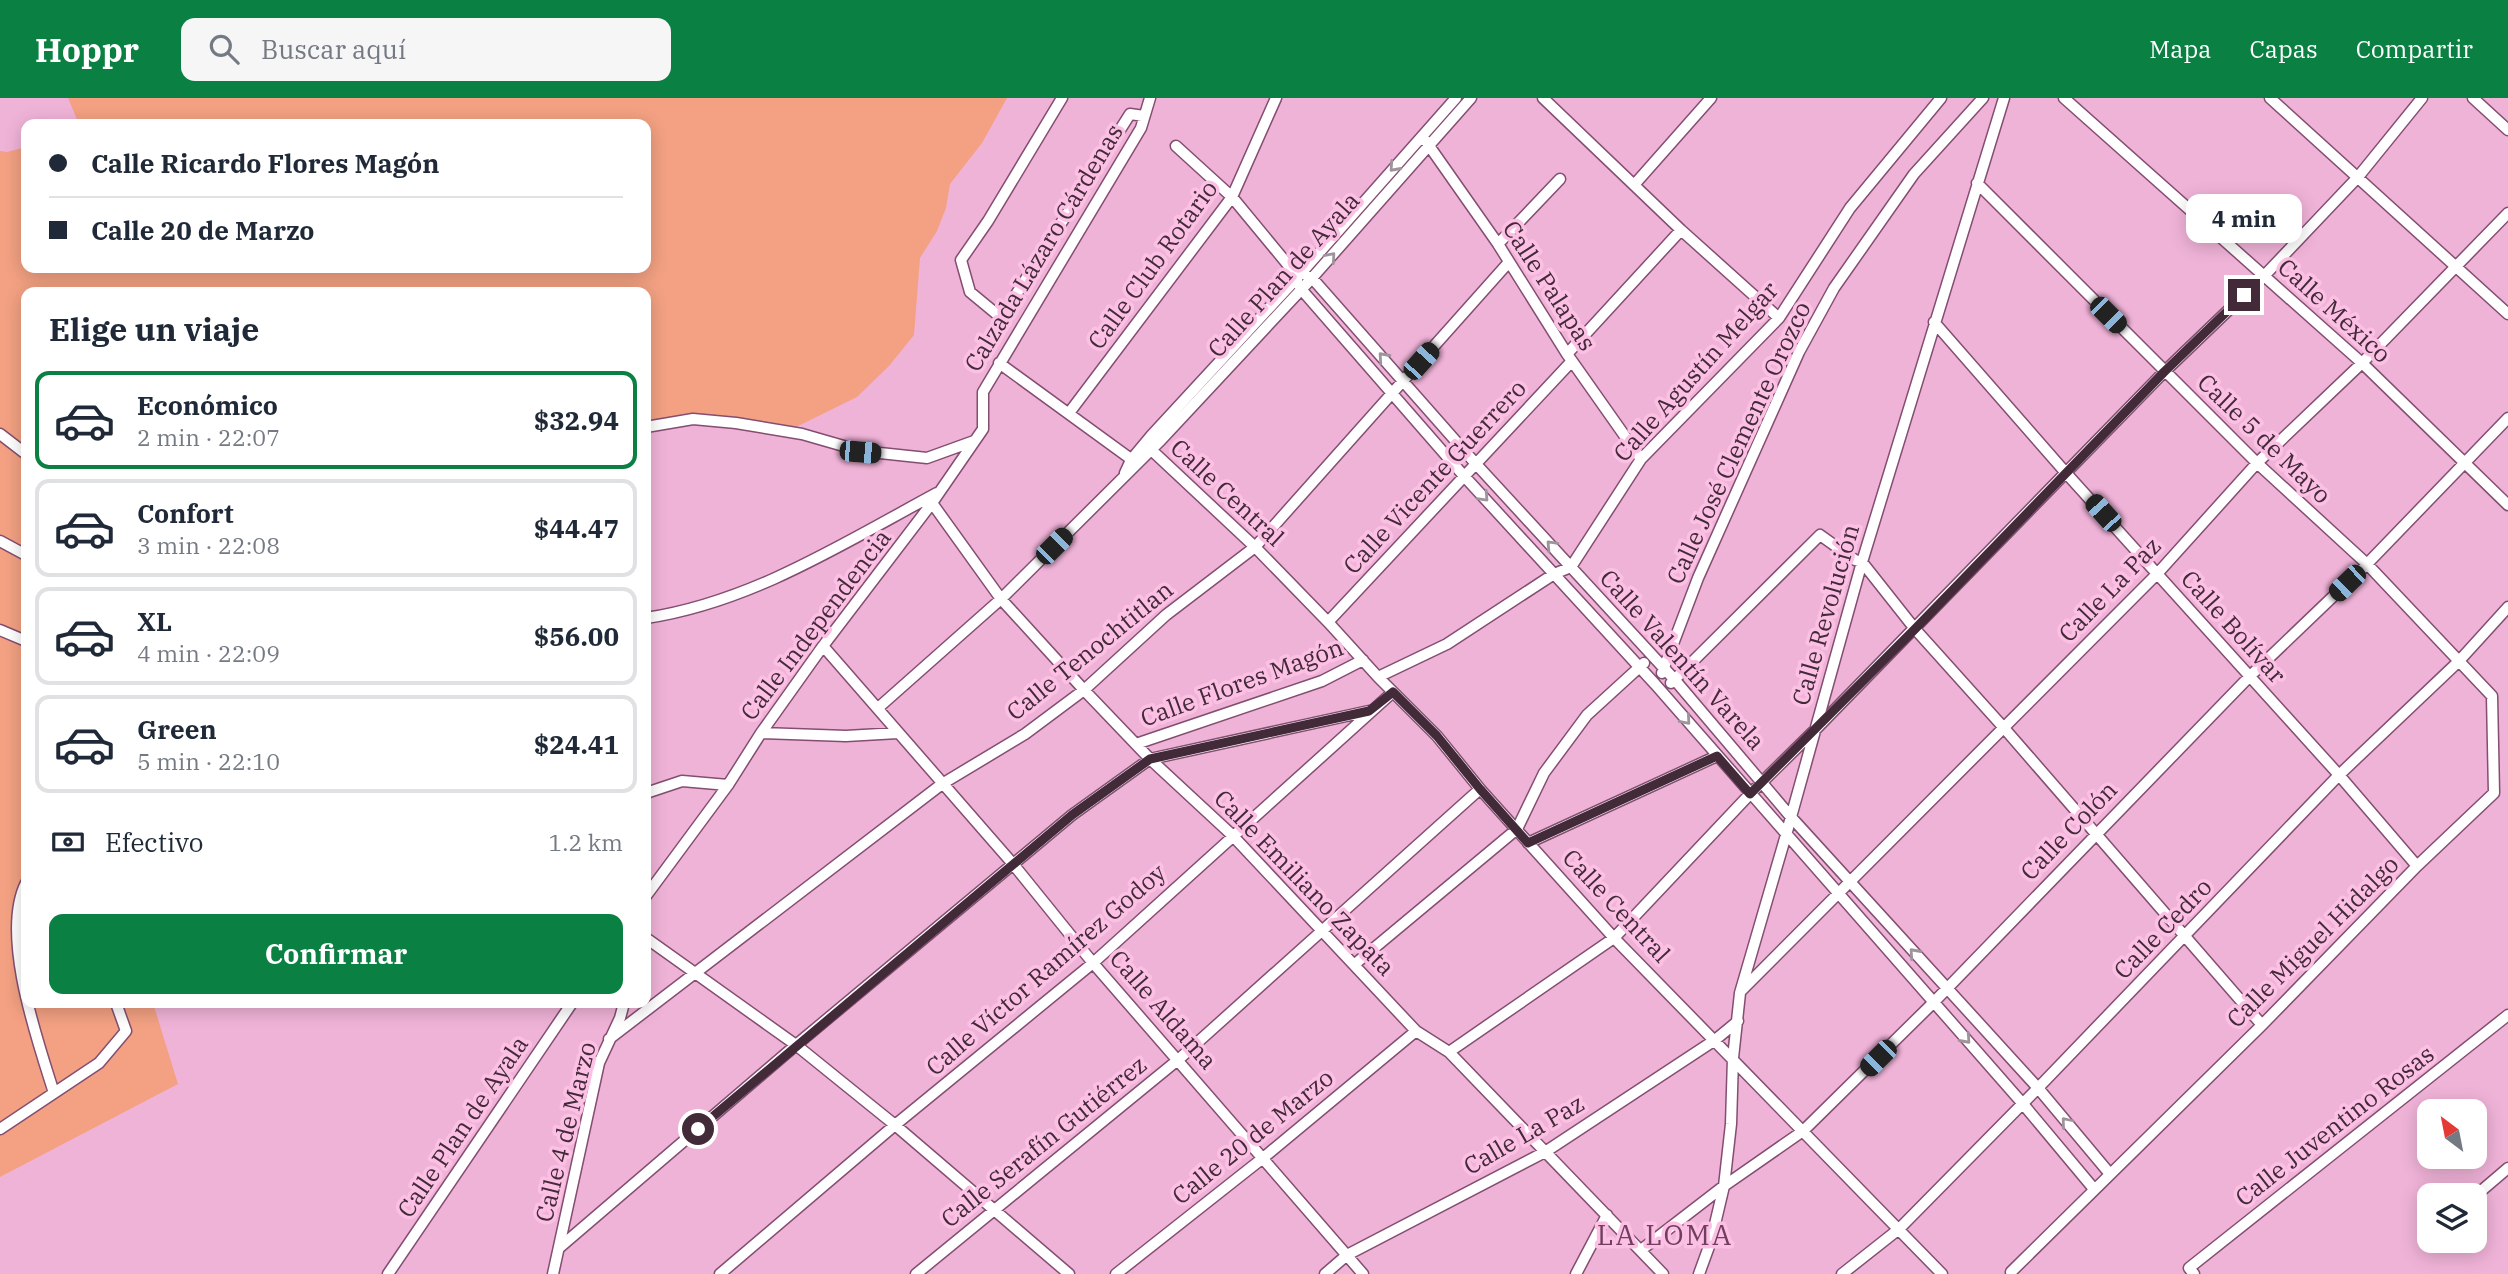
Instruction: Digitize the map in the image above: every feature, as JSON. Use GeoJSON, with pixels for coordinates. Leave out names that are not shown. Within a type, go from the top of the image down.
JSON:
{"type":"FeatureCollection","features":[{"type":"Feature","properties":{"kind":"street"},"geometry":{"type":"LineString","coordinates":[[1062,98],[961,260],[970,292],[999,316],[1006,312],[1130,114],[1144,116]]}},
{"type":"Feature","properties":{"kind":"street","name":"Calzada Lázaro Cárdenas"},"geometry":{"type":"LineString","coordinates":[[940,491],[983,429],[983,392],[1141,128],[1150,98]]}},
{"type":"Feature","properties":{"kind":"street","name":"Calle Club Rotario"},"geometry":{"type":"LineString","coordinates":[[1069,413],[1231,198],[1276,98]]}},
{"type":"Feature","properties":{"kind":"street","name":"Calle Plan de Ayala"},"geometry":{"type":"LineString","coordinates":[[878,708],[1002,599],[1124,476],[1303,280],[1425,141],[1456,98]]}},
{"type":"Feature","properties":{"kind":"street","name":"Calle Plan de Ayala"},"geometry":{"type":"LineString","coordinates":[[1425,141],[1471,98]]}},
{"type":"Feature","properties":{"kind":"street"},"geometry":{"type":"LineString","coordinates":[[1543,98],[1681,230],[1779,318]]}},
{"type":"Feature","properties":{"kind":"street"},"geometry":{"type":"LineString","coordinates":[[1634,185],[1711,98]]}},
{"type":"Feature","properties":{"kind":"street","name":"Calle Agustín Melgar"},"geometry":{"type":"LineString","coordinates":[[1571,567],[1641,459],[1779,318],[1850,208],[1941,98]]}},
{"type":"Feature","properties":{"kind":"street","name":"Calle José Clemente Orozco"},"geometry":{"type":"LineString","coordinates":[[1659,688],[1663,670],[1698,578],[1798,352],[1834,288],[1914,174],[1983,98]]}},
{"type":"Feature","properties":{"kind":"street","name":"Calle Revolución"},"geometry":{"type":"LineString","coordinates":[[1699,1274],[1711,1241],[1724,1186],[1740,993],[1862,562],[2004,98]]}},
{"type":"Feature","properties":{"kind":"street","name":"Calle México"},"geometry":{"type":"LineString","coordinates":[[2064,98],[2361,363],[2508,505]]}},
{"type":"Feature","properties":{"kind":"street"},"geometry":{"type":"LineString","coordinates":[[2270,98],[2508,314]]}},
{"type":"Feature","properties":{"kind":"street"},"geometry":{"type":"LineString","coordinates":[[1449,1052],[1614,938],[1761,782],[1915,629],[2164,372],[2264,276],[2358,177],[2422,98]]}},
{"type":"Feature","properties":{"kind":"street"},"geometry":{"type":"LineString","coordinates":[[2473,98],[2508,130]]}},
{"type":"Feature","properties":{"kind":"street","name":"Calle Palapas"},"geometry":{"type":"LineString","coordinates":[[1425,141],[1498,244],[1570,358],[1641,459]]}},
{"type":"Feature","properties":{"kind":"street"},"geometry":{"type":"LineString","coordinates":[[1176,146],[1231,198],[1303,280]]}},
{"type":"Feature","properties":{"kind":"street"},"geometry":{"type":"LineString","coordinates":[[1498,244],[1560,179]]}},
{"type":"Feature","properties":{"kind":"street","name":"Calle 5 de Mayo"},"geometry":{"type":"LineString","coordinates":[[1977,183],[2164,372],[2367,564],[2492,695]]}},
{"type":"Feature","properties":{"kind":"street","name":"Calle La Paz"},"geometry":{"type":"LineString","coordinates":[[1740,993],[2157,574],[2258,463],[2456,268],[2508,213]]}},
{"type":"Feature","properties":{"kind":"street","name":"Calle Vicente Guerrero"},"geometry":{"type":"LineString","coordinates":[[1328,622],[1476,464],[1681,230]]}},
{"type":"Feature","properties":{"kind":"street","name":"Calle Tenochtitlan"},"geometry":{"type":"LineString","coordinates":[[651,1006],[942,783],[1025,734],[1084,690],[1166,615],[1255,547],[1509,262]]}},
{"type":"Feature","properties":{"kind":"street","name":"Calle Valentín Varela"},"geometry":{"type":"LineString","coordinates":[[1303,280],[1404,380],[1476,464],[1674,680],[1791,817],[2038,1088],[2110,1174]]}},
{"type":"Feature","properties":{"kind":"street","name":"Calle Valentín Varela"},"geometry":{"type":"LineString","coordinates":[[1303,280],[1392,393],[1464,476],[1659,688],[2023,1104],[2094,1189]]}},
{"type":"Feature","properties":{"kind":"street","name":"Calle Bolívar"},"geometry":{"type":"LineString","coordinates":[[1934,322],[2417,866]]}},
{"type":"Feature","properties":{"kind":"street","name":"Calle Central"},"geometry":{"type":"LineString","coordinates":[[999,363],[1134,462]]}},
{"type":"Feature","properties":{"kind":"street","name":"Calle Colón"},"geometry":{"type":"LineString","coordinates":[[1641,1250],[1724,1186],[1803,1131],[1947,989],[2249,677],[2367,564],[2508,418]]}},
{"type":"Feature","properties":{"kind":"street"},"geometry":{"type":"LineString","coordinates":[[651,426],[693,419],[736,423],[802,434],[860,452],[927,458],[974,441]]}},
{"type":"Feature","properties":{"kind":"street"},"geometry":{"type":"LineString","coordinates":[[0,433],[21,450]]}},
{"type":"Feature","properties":{"kind":"street","name":"Calle Central"},"geometry":{"type":"LineString","coordinates":[[1148,447],[1255,547],[1328,622],[1437,736],[1480,789],[1614,938],[1942,1274]]}},
{"type":"Feature","properties":{"kind":"street"},"geometry":{"type":"LineString","coordinates":[[651,617],[736,596],[805,564],[940,491]]}},
{"type":"Feature","properties":{"kind":"street","name":"Calle Independencia"},"geometry":{"type":"LineString","coordinates":[[728,785],[823,646],[940,491]]}},
{"type":"Feature","properties":{"kind":"street","name":"Calle Emiliano Zapata"},"geometry":{"type":"LineString","coordinates":[[932,503],[1002,599],[1084,690],[1150,759],[1232,835],[1416,1031],[1449,1052],[1663,1274]]}},
{"type":"Feature","properties":{"kind":"street"},"geometry":{"type":"LineString","coordinates":[[1659,688],[1674,680],[1820,535],[1855,560],[1862,562],[1915,629],[2004,727],[2262,1025]]}},
{"type":"Feature","properties":{"kind":"street"},"geometry":{"type":"LineString","coordinates":[[0,541],[21,552]]}},
{"type":"Feature","properties":{"kind":"street"},"geometry":{"type":"LineString","coordinates":[[1378,677],[1447,644],[1554,574],[1571,567]]}},
{"type":"Feature","properties":{"kind":"street","name":"Calle Cedro"},"geometry":{"type":"LineString","coordinates":[[1842,1274],[1899,1229],[2339,775],[2459,661],[2508,607]]}},
{"type":"Feature","properties":{"kind":"street"},"geometry":{"type":"LineString","coordinates":[[0,630],[21,639]]}},
{"type":"Feature","properties":{"kind":"street","name":"Calle Aldama"},"geometry":{"type":"LineString","coordinates":[[823,646],[1363,1274]]}},
{"type":"Feature","properties":{"kind":"street"},"geometry":{"type":"LineString","coordinates":[[1355,964],[1517,829],[1544,774],[1587,715],[1651,656]]}},
{"type":"Feature","properties":{"kind":"street","name":"Calle Flores Magón"},"geometry":{"type":"LineString","coordinates":[[1136,744],[1322,681],[1363,660]]}},
{"type":"Feature","properties":{"kind":"street","name":"Calle Víctor Ramírez Godoy"},"geometry":{"type":"LineString","coordinates":[[720,1274],[895,1125],[1093,963],[1393,692]]}},
{"type":"Feature","properties":{"kind":"street","name":"Calle Miguel Hidalgo"},"geometry":{"type":"LineString","coordinates":[[2011,1272],[2262,1025],[2417,866],[2494,793],[2492,695]]}},
{"type":"Feature","properties":{"kind":"street"},"geometry":{"type":"LineString","coordinates":[[559,1248],[796,1045],[1072,815],[1150,759],[1369,711]]}},
{"type":"Feature","properties":{"kind":"street"},"geometry":{"type":"LineString","coordinates":[[761,733],[846,736],[898,733]]}},
{"type":"Feature","properties":{"kind":"street"},"geometry":{"type":"LineString","coordinates":[[1528,843],[1717,756]]}},
{"type":"Feature","properties":{"kind":"street"},"geometry":{"type":"LineString","coordinates":[[651,791],[682,781],[728,785]]}},
{"type":"Feature","properties":{"kind":"street"},"geometry":{"type":"LineString","coordinates":[[651,889],[728,785]]}},
{"type":"Feature","properties":{"kind":"street","name":"Calle Serafín Gutiérrez"},"geometry":{"type":"LineString","coordinates":[[916,1274],[1178,1059],[1480,789]]}},
{"type":"Feature","properties":{"kind":"street"},"geometry":{"type":"LineString","coordinates":[[21,902],[13,932],[21,977]]}},
{"type":"Feature","properties":{"kind":"street"},"geometry":{"type":"LineString","coordinates":[[651,942],[796,1045],[895,1125],[1069,1274]]}},
{"type":"Feature","properties":{"kind":"street"},"geometry":{"type":"LineString","coordinates":[[26,1008],[54,1093]]}},
{"type":"Feature","properties":{"kind":"street"},"geometry":{"type":"LineString","coordinates":[[0,1129],[99,1063],[126,1031],[118,1008]]}},
{"type":"Feature","properties":{"kind":"street","name":"Calle Plan de Ayala"},"geometry":{"type":"LineString","coordinates":[[389,1274],[569,1008]]}},
{"type":"Feature","properties":{"kind":"street","name":"Calle 4 de Marzo"},"geometry":{"type":"LineString","coordinates":[[554,1274],[599,1063],[623,1008]]}},
{"type":"Feature","properties":{"kind":"street","name":"Calle Tenochtitlan"},"geometry":{"type":"LineString","coordinates":[[610,1039],[649,1008]]}},
{"type":"Feature","properties":{"kind":"street","name":"Calle Juventino Rosas"},"geometry":{"type":"LineString","coordinates":[[2191,1271],[2508,1016]]}},
{"type":"Feature","properties":{"kind":"street","name":"Calle La Paz"},"geometry":{"type":"LineString","coordinates":[[1325,1274],[1347,1255],[1545,1152],[1715,1040],[1738,1021]]}},
{"type":"Feature","properties":{"kind":"street","name":"Calle 20 de Marzo"},"geometry":{"type":"LineString","coordinates":[[1116,1274],[1263,1158],[1416,1031]]}},
{"type":"Feature","properties":{"kind":"street"},"geometry":{"type":"LineString","coordinates":[[2487,1186],[2508,1168]]}},
{"type":"Feature","properties":{"kind":"street"},"geometry":{"type":"LineString","coordinates":[[1576,1274],[1607,1215]]}},
{"type":"Feature","properties":{"kind":"shaded area"},"geometry":{"type":"Polygon","coordinates":[[[68,98],[1007,98],[982,143],[950,184],[946,208],[937,231],[920,258],[914,335],[889,366],[857,397],[782,434],[732,422],[678,421],[651,431],[651,287],[21,287],[21,1008],[155,1008],[178,1084],[0,1177],[0,151],[21,148],[21,273],[651,273],[651,119],[77,119],[68,98]]]}},
{"type":"Feature","properties":{"kind":"district","name":"LA LOMA"},"geometry":{"type":"Point","coordinates":[1665,1235]}},
{"type":"Feature","properties":{"kind":"route"},"geometry":{"type":"LineString","coordinates":[[698,1129],[1072,815],[1150,759],[1369,711],[1393,692],[1437,736],[1528,843],[1717,756],[1750,794],[1915,629],[2164,372],[2244,295]]}}]}
